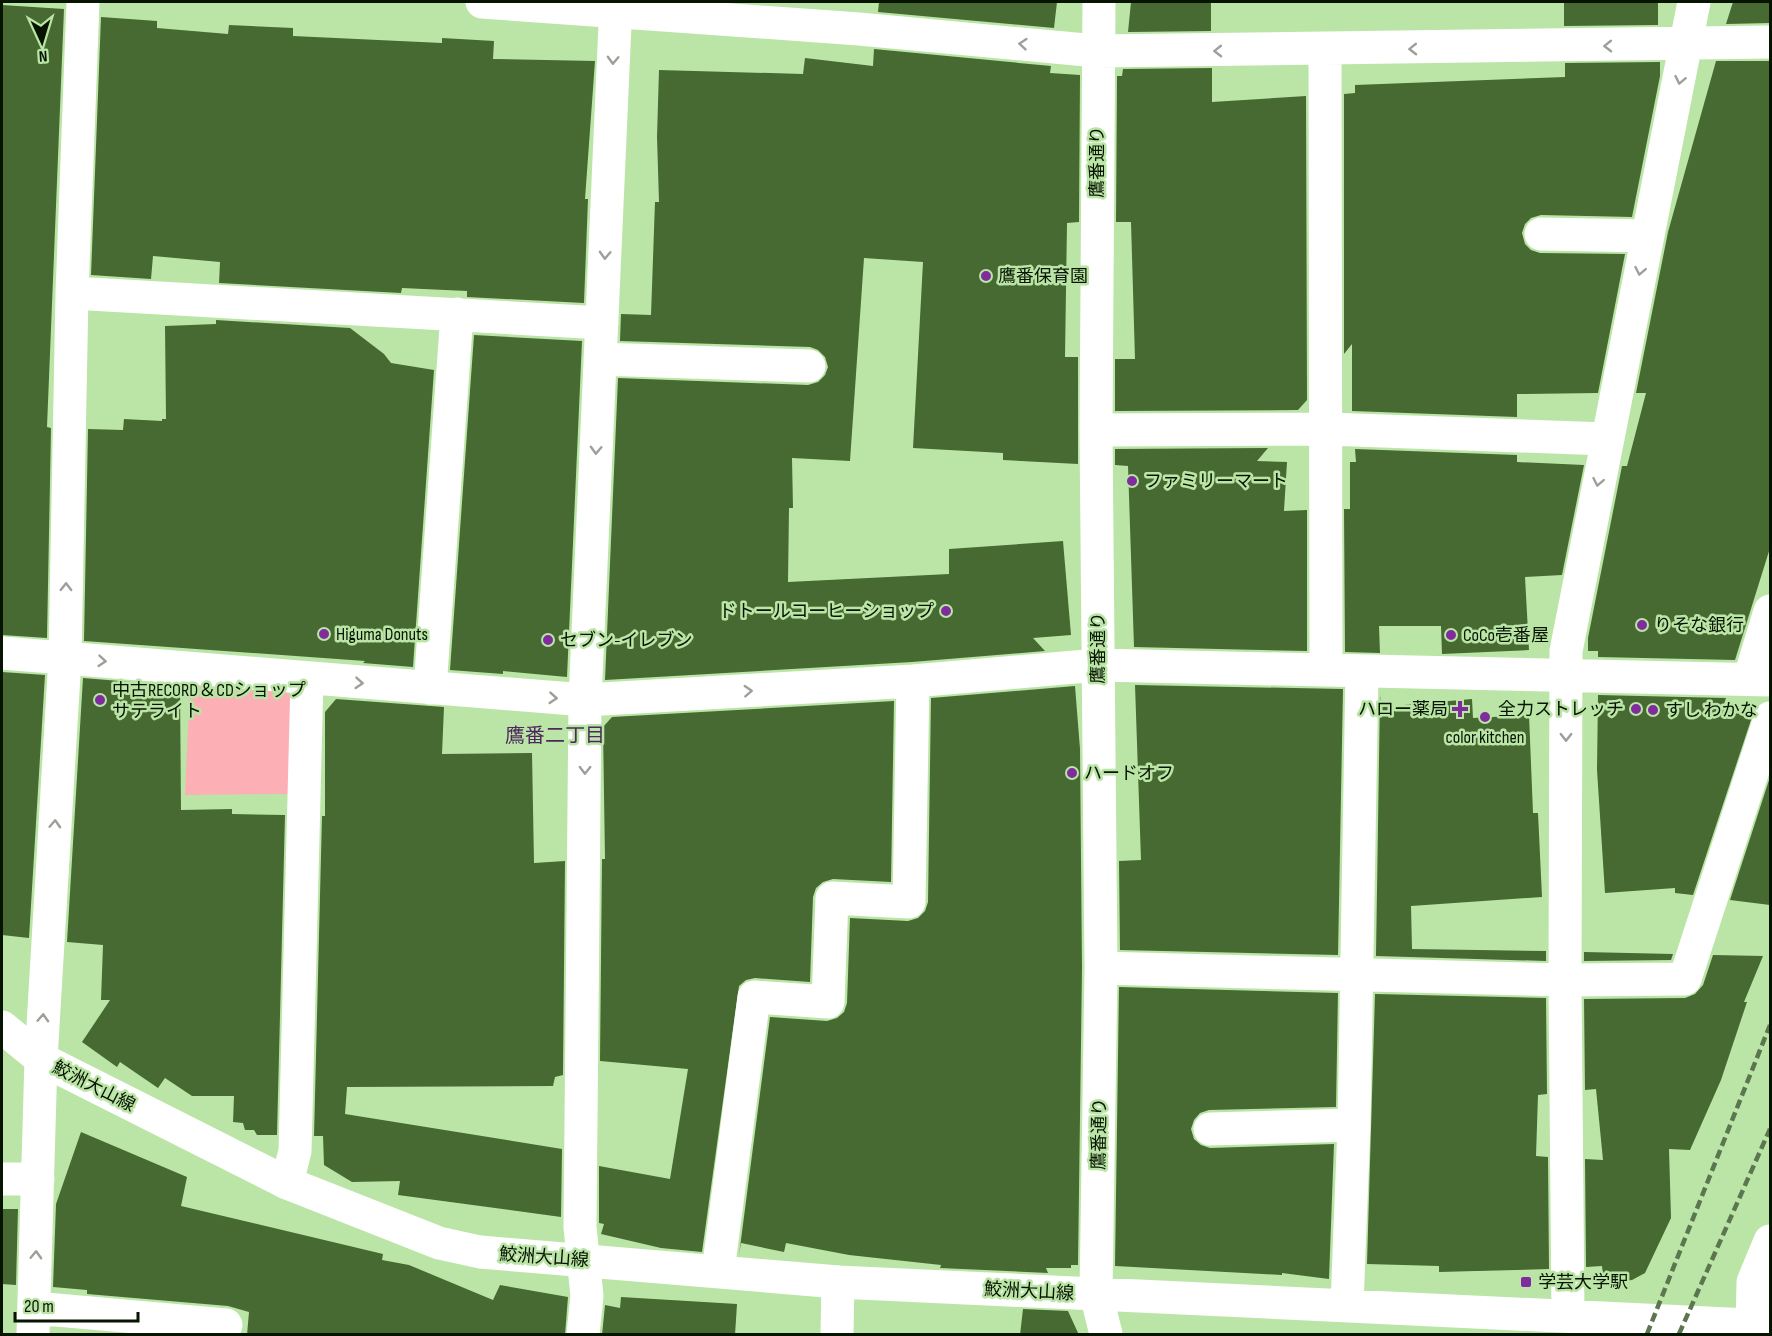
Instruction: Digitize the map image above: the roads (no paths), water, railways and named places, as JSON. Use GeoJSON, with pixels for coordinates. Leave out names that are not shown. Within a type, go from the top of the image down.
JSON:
{"type":"FeatureCollection","features":[{"type":"Feature","properties":{"kind":"street"},"geometry":{"type":"LineString","coordinates":[[83,2],[72,293],[65,658],[41,1059],[33,1321],[226,1325]]}},
{"type":"Feature","properties":{"kind":"street"},"geometry":{"type":"LineString","coordinates":[[482,2],[860,15],[1097,51],[1325,50],[1770,42]]}},
{"type":"Feature","properties":{"kind":"street","name":"鷹番通り"},"geometry":{"type":"LineString","coordinates":[[1096,1294],[1101,968],[1096,430],[1099,2]]}},
{"type":"Feature","properties":{"kind":"street"},"geometry":{"type":"LineString","coordinates":[[1568,1316],[1565,980],[1566,651],[1694,2]]}},
{"type":"Feature","properties":{"kind":"street"},"geometry":{"type":"LineString","coordinates":[[583,1335],[587,1296],[581,1260],[585,700],[616,6]]}},
{"type":"Feature","properties":{"kind":"street"},"geometry":{"type":"LineString","coordinates":[[1325,50],[1328,429],[1326,670]]}},
{"type":"Feature","properties":{"kind":"street"},"geometry":{"type":"LineString","coordinates":[[1541,234],[1647,236]]}},
{"type":"Feature","properties":{"kind":"street"},"geometry":{"type":"LineString","coordinates":[[72,293],[602,323]]}},
{"type":"Feature","properties":{"kind":"street"},"geometry":{"type":"LineString","coordinates":[[430,688],[457,314]]}},
{"type":"Feature","properties":{"kind":"street"},"geometry":{"type":"LineString","coordinates":[[600,358],[809,366]]}},
{"type":"Feature","properties":{"kind":"street"},"geometry":{"type":"LineString","coordinates":[[1096,430],[1328,429],[1606,439]]}},
{"type":"Feature","properties":{"kind":"street"},"geometry":{"type":"LineString","coordinates":[[2,653],[585,700],[913,681],[1098,665],[1760,678],[1770,611]]}},
{"type":"Feature","properties":{"kind":"street"},"geometry":{"type":"LineString","coordinates":[[1347,1305],[1354,1125],[1362,671]]}},
{"type":"Feature","properties":{"kind":"street"},"geometry":{"type":"LineString","coordinates":[[287,1183],[295,1151],[307,679]]}},
{"type":"Feature","properties":{"kind":"street"},"geometry":{"type":"LineString","coordinates":[[718,1271],[754,997],[828,1002],[832,898],[909,902],[913,681]]}},
{"type":"Feature","properties":{"kind":"street"},"geometry":{"type":"LineString","coordinates":[[1101,968],[1565,980],[1685,979],[1770,718]]}},
{"type":"Feature","properties":{"kind":"street","name":"鮫洲大山線"},"geometry":{"type":"LineString","coordinates":[[2,1028],[41,1059],[287,1183],[439,1244],[480,1252],[838,1282],[1096,1294],[1106,1335]]}},
{"type":"Feature","properties":{"kind":"street"},"geometry":{"type":"LineString","coordinates":[[1210,1129],[1354,1125]]}},
{"type":"Feature","properties":{"kind":"street"},"geometry":{"type":"LineString","coordinates":[[2,1179],[38,1179]]}},
{"type":"Feature","properties":{"kind":"street"},"geometry":{"type":"LineString","coordinates":[[1096,1294],[1568,1316],[1701,1329],[1761,1325],[1753,1282],[1770,1241]]}},
{"type":"Feature","properties":{"kind":"street"},"geometry":{"type":"LineString","coordinates":[[837,1335],[838,1282]]}},
{"type":"Feature","properties":{"kind":"railway"},"geometry":{"type":"LineString","coordinates":[[1647,1334],[1770,1025]]}},
{"type":"Feature","properties":{"kind":"railway"},"geometry":{"type":"LineString","coordinates":[[1679,1334],[1770,1129]]}},
{"type":"Feature","properties":{"kind":"place","name":"鷹番保育園"},"geometry":{"type":"Point","coordinates":[986,276]}},
{"type":"Feature","properties":{"kind":"place","name":"ファミリーマート"},"geometry":{"type":"Point","coordinates":[1132,481]}},
{"type":"Feature","properties":{"kind":"place","name":"ドトールコーヒーショップ"},"geometry":{"type":"Point","coordinates":[946,611]}},
{"type":"Feature","properties":{"kind":"place","name":"りそな銀行"},"geometry":{"type":"Point","coordinates":[1642,625]}},
{"type":"Feature","properties":{"kind":"place","name":"Higuma Donuts"},"geometry":{"type":"Point","coordinates":[324,634]}},
{"type":"Feature","properties":{"kind":"place","name":"CoCo壱番屋"},"geometry":{"type":"Point","coordinates":[1451,635]}},
{"type":"Feature","properties":{"kind":"place","name":"セブン-イレブン"},"geometry":{"type":"Point","coordinates":[548,640]}},
{"type":"Feature","properties":{"kind":"place","name":"中古RECORD＆CDショップ サテライト"},"geometry":{"type":"Point","coordinates":[100,700]}},
{"type":"Feature","properties":{"kind":"place","name":"ハロー薬局"},"geometry":{"type":"Point","coordinates":[1460,709]}},
{"type":"Feature","properties":{"kind":"place","name":"全力ストレッチ"},"geometry":{"type":"Point","coordinates":[1636,709]}},
{"type":"Feature","properties":{"kind":"place","name":"すし わかな"},"geometry":{"type":"Point","coordinates":[1653,710]}},
{"type":"Feature","properties":{"kind":"place","name":"color kitchen"},"geometry":{"type":"Point","coordinates":[1485,717]}},
{"type":"Feature","properties":{"kind":"place","name":"ハードオフ"},"geometry":{"type":"Point","coordinates":[1072,773]}},
{"type":"Feature","properties":{"kind":"place","name":"学芸大学駅"},"geometry":{"type":"Point","coordinates":[1526,1282]}},
{"type":"Feature","properties":{"kind":"district","name":"鷹番二丁目"},"geometry":{"type":"Point","coordinates":[555,735]}}]}
